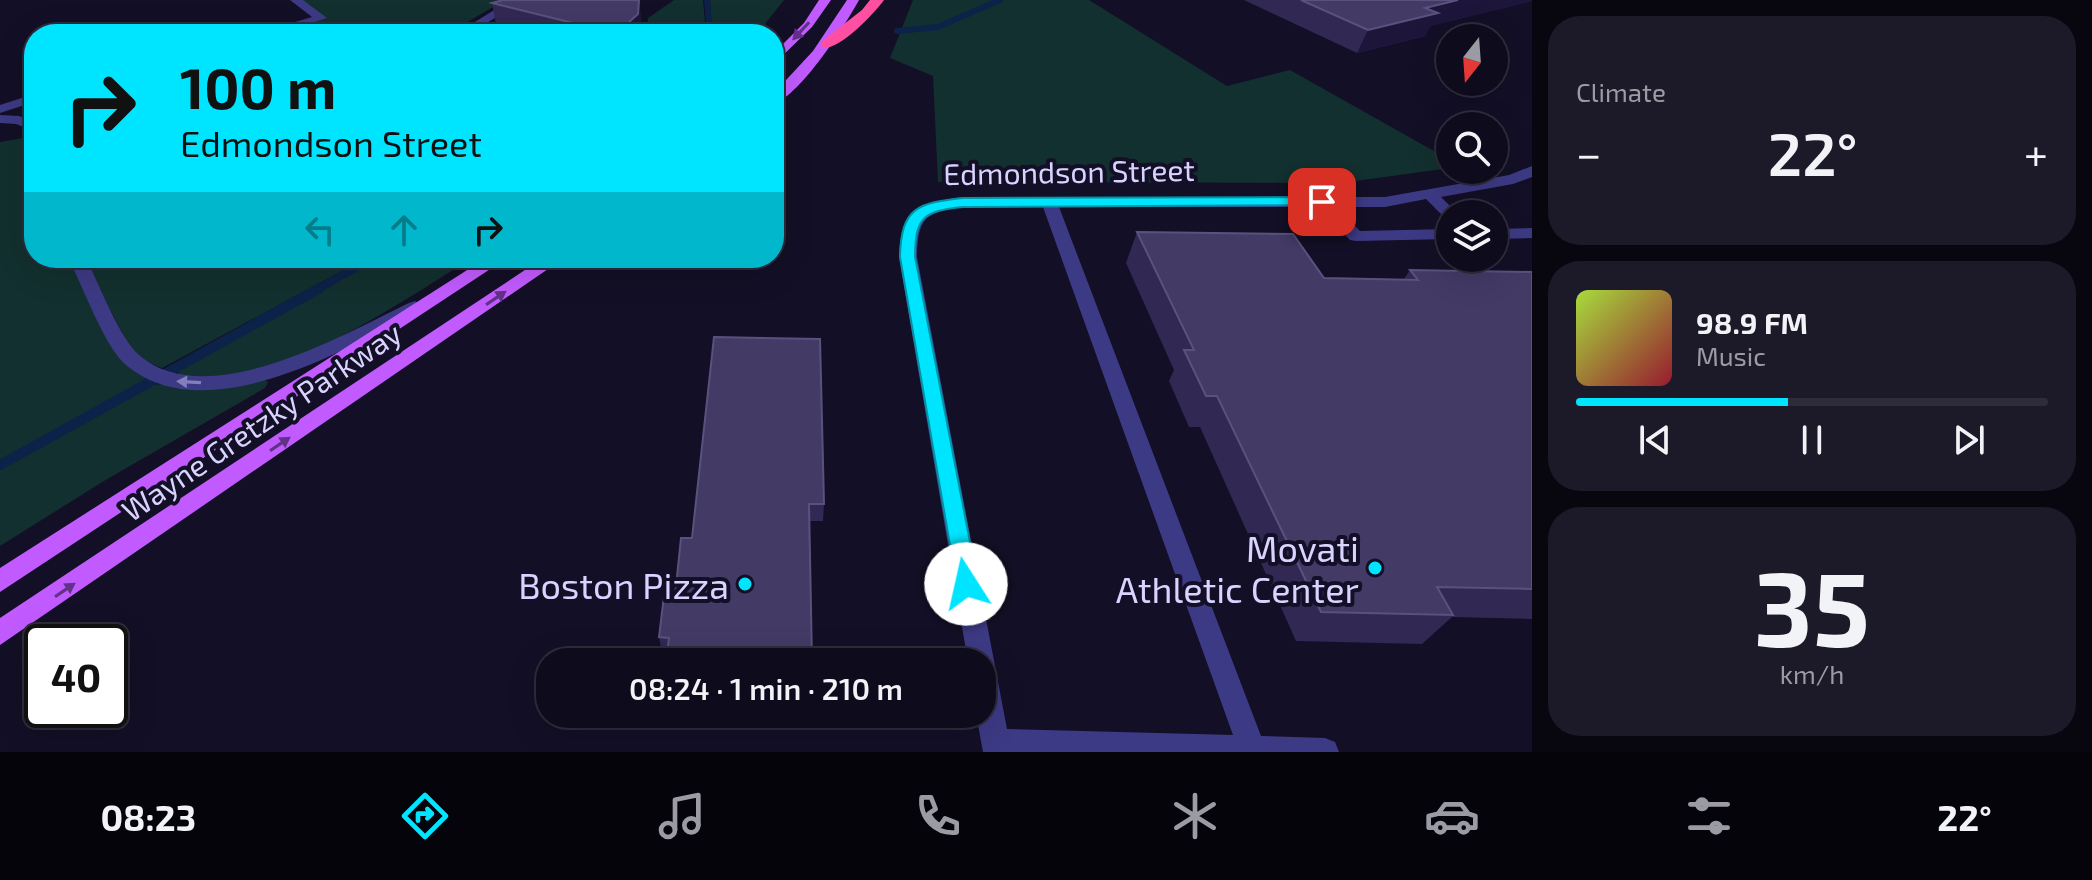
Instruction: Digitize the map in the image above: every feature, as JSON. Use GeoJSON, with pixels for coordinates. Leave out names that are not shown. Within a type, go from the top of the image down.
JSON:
{"type":"FeatureCollection","features":[{"type":"Feature","properties":{"kind":"highway"},"geometry":{"type":"LineString","coordinates":[[826,45],[867,13],[877,0]]}},
{"type":"Feature","properties":{"kind":"main road"},"geometry":{"type":"LineString","coordinates":[[784,50],[808,25],[825,0]]}},
{"type":"Feature","properties":{"kind":"main road"},"geometry":{"type":"LineString","coordinates":[[784,91],[826,45],[853,0]]}},
{"type":"Feature","properties":{"kind":"main road","name":"Wayne Gretzky Parkway"},"geometry":{"type":"LineString","coordinates":[[0,581],[483,268]]}},
{"type":"Feature","properties":{"kind":"main road","name":"Wayne Gretzky Parkway"},"geometry":{"type":"LineString","coordinates":[[0,633],[540,268]]}},
{"type":"Feature","properties":{"kind":"street"},"geometry":{"type":"LineString","coordinates":[[296,0],[321,18],[298,24]]}},
{"type":"Feature","properties":{"kind":"street"},"geometry":{"type":"LineString","coordinates":[[478,24],[505,8]]}},
{"type":"Feature","properties":{"kind":"street"},"geometry":{"type":"LineString","coordinates":[[0,109],[24,101]]}},
{"type":"Feature","properties":{"kind":"street"},"geometry":{"type":"LineString","coordinates":[[0,119],[24,122]]}},
{"type":"Feature","properties":{"kind":"street","name":"Edmondson Street"},"geometry":{"type":"LineString","coordinates":[[978,648],[908,257],[908,233],[914,216],[933,206],[963,202],[1385,202],[1513,179],[1532,171]]}},
{"type":"Feature","properties":{"kind":"street"},"geometry":{"type":"LineString","coordinates":[[1430,195],[1436,201]]}},
{"type":"Feature","properties":{"kind":"street"},"geometry":{"type":"LineString","coordinates":[[1049,202],[1252,749]]}},
{"type":"Feature","properties":{"kind":"street"},"geometry":{"type":"LineString","coordinates":[[1322,202],[1356,236],[1436,234]]}},
{"type":"Feature","properties":{"kind":"street"},"geometry":{"type":"LineString","coordinates":[[1508,234],[1532,233]]}},
{"type":"Feature","properties":{"kind":"street"},"geometry":{"type":"LineString","coordinates":[[82,268],[131,359],[166,380],[222,383],[278,371],[444,293]]}},
{"type":"Feature","properties":{"kind":"street"},"geometry":{"type":"LineString","coordinates":[[992,728],[996,748],[1325,752]]}},
{"type":"Feature","properties":{"kind":"green space"},"geometry":{"type":"Polygon","coordinates":[[[303,0],[505,0],[464,24],[302,24],[321,19],[303,0]]]}},
{"type":"Feature","properties":{"kind":"green space"},"geometry":{"type":"Polygon","coordinates":[[[674,0],[703,0],[705,24],[648,24],[648,18],[674,0]]]}},
{"type":"Feature","properties":{"kind":"green space"},"geometry":{"type":"Polygon","coordinates":[[[710,0],[784,0],[765,24],[711,24],[710,0]]]}},
{"type":"Feature","properties":{"kind":"green space"},"geometry":{"type":"Polygon","coordinates":[[[913,0],[1089,0],[1227,86],[1290,70],[1436,152],[1436,170],[1341,183],[938,182],[933,76],[890,58],[913,0]]]}},
{"type":"Feature","properties":{"kind":"green space"},"geometry":{"type":"Polygon","coordinates":[[[24,138],[24,268],[79,268],[149,375],[137,387],[0,461],[0,142],[24,138]]]}},
{"type":"Feature","properties":{"kind":"green space"},"geometry":{"type":"Polygon","coordinates":[[[88,268],[347,268],[162,368],[135,357],[88,268]]]}},
{"type":"Feature","properties":{"kind":"green space"},"geometry":{"type":"Polygon","coordinates":[[[361,268],[456,268],[371,320],[289,360],[249,373],[211,378],[178,374],[179,370],[361,268]]]}},
{"type":"Feature","properties":{"kind":"green space"},"geometry":{"type":"Polygon","coordinates":[[[263,379],[268,382],[265,388],[104,481],[0,546],[0,467],[148,385],[263,379]]]}},
{"type":"Feature","properties":{"kind":"building"},"geometry":{"type":"Polygon","coordinates":[[[503,0],[639,0],[638,14],[627,24],[577,24],[492,3],[503,0]]]}},
{"type":"Feature","properties":{"kind":"building"},"geometry":{"type":"Polygon","coordinates":[[[1301,0],[1458,0],[1425,8],[1438,13],[1368,30],[1301,0]]]}},
{"type":"Feature","properties":{"kind":"building"},"geometry":{"type":"Polygon","coordinates":[[[1137,232],[1293,234],[1324,278],[1418,280],[1410,270],[1532,272],[1532,589],[1437,587],[1453,615],[1321,612],[1217,396],[1206,396],[1184,350],[1194,350],[1137,232]]]}},
{"type":"Feature","properties":{"kind":"building"},"geometry":{"type":"Polygon","coordinates":[[[714,337],[820,339],[824,504],[809,504],[812,648],[668,648],[669,638],[659,637],[664,596],[675,596],[681,538],[692,538],[714,337]]]}},
{"type":"Feature","properties":{"kind":"waterway"},"geometry":{"type":"LineString","coordinates":[[707,0],[709,24]]}},
{"type":"Feature","properties":{"kind":"waterway"},"geometry":{"type":"LineString","coordinates":[[897,31],[938,27],[1000,0]]}},
{"type":"Feature","properties":{"kind":"waterway"},"geometry":{"type":"LineString","coordinates":[[316,290],[355,268]]}},
{"type":"Feature","properties":{"kind":"waterway"},"geometry":{"type":"LineString","coordinates":[[0,465],[320,288]]}},
{"type":"Feature","properties":{"kind":"place","name":"Movati Athletic Center"},"geometry":{"type":"Point","coordinates":[1375,568]}},
{"type":"Feature","properties":{"kind":"place","name":"Boston Pizza"},"geometry":{"type":"Point","coordinates":[745,584]}},
{"type":"Feature","properties":{"kind":"route"},"geometry":{"type":"LineString","coordinates":[[966,584],[908,257],[908,233],[914,216],[933,206],[963,202],[1322,202]]}}]}
